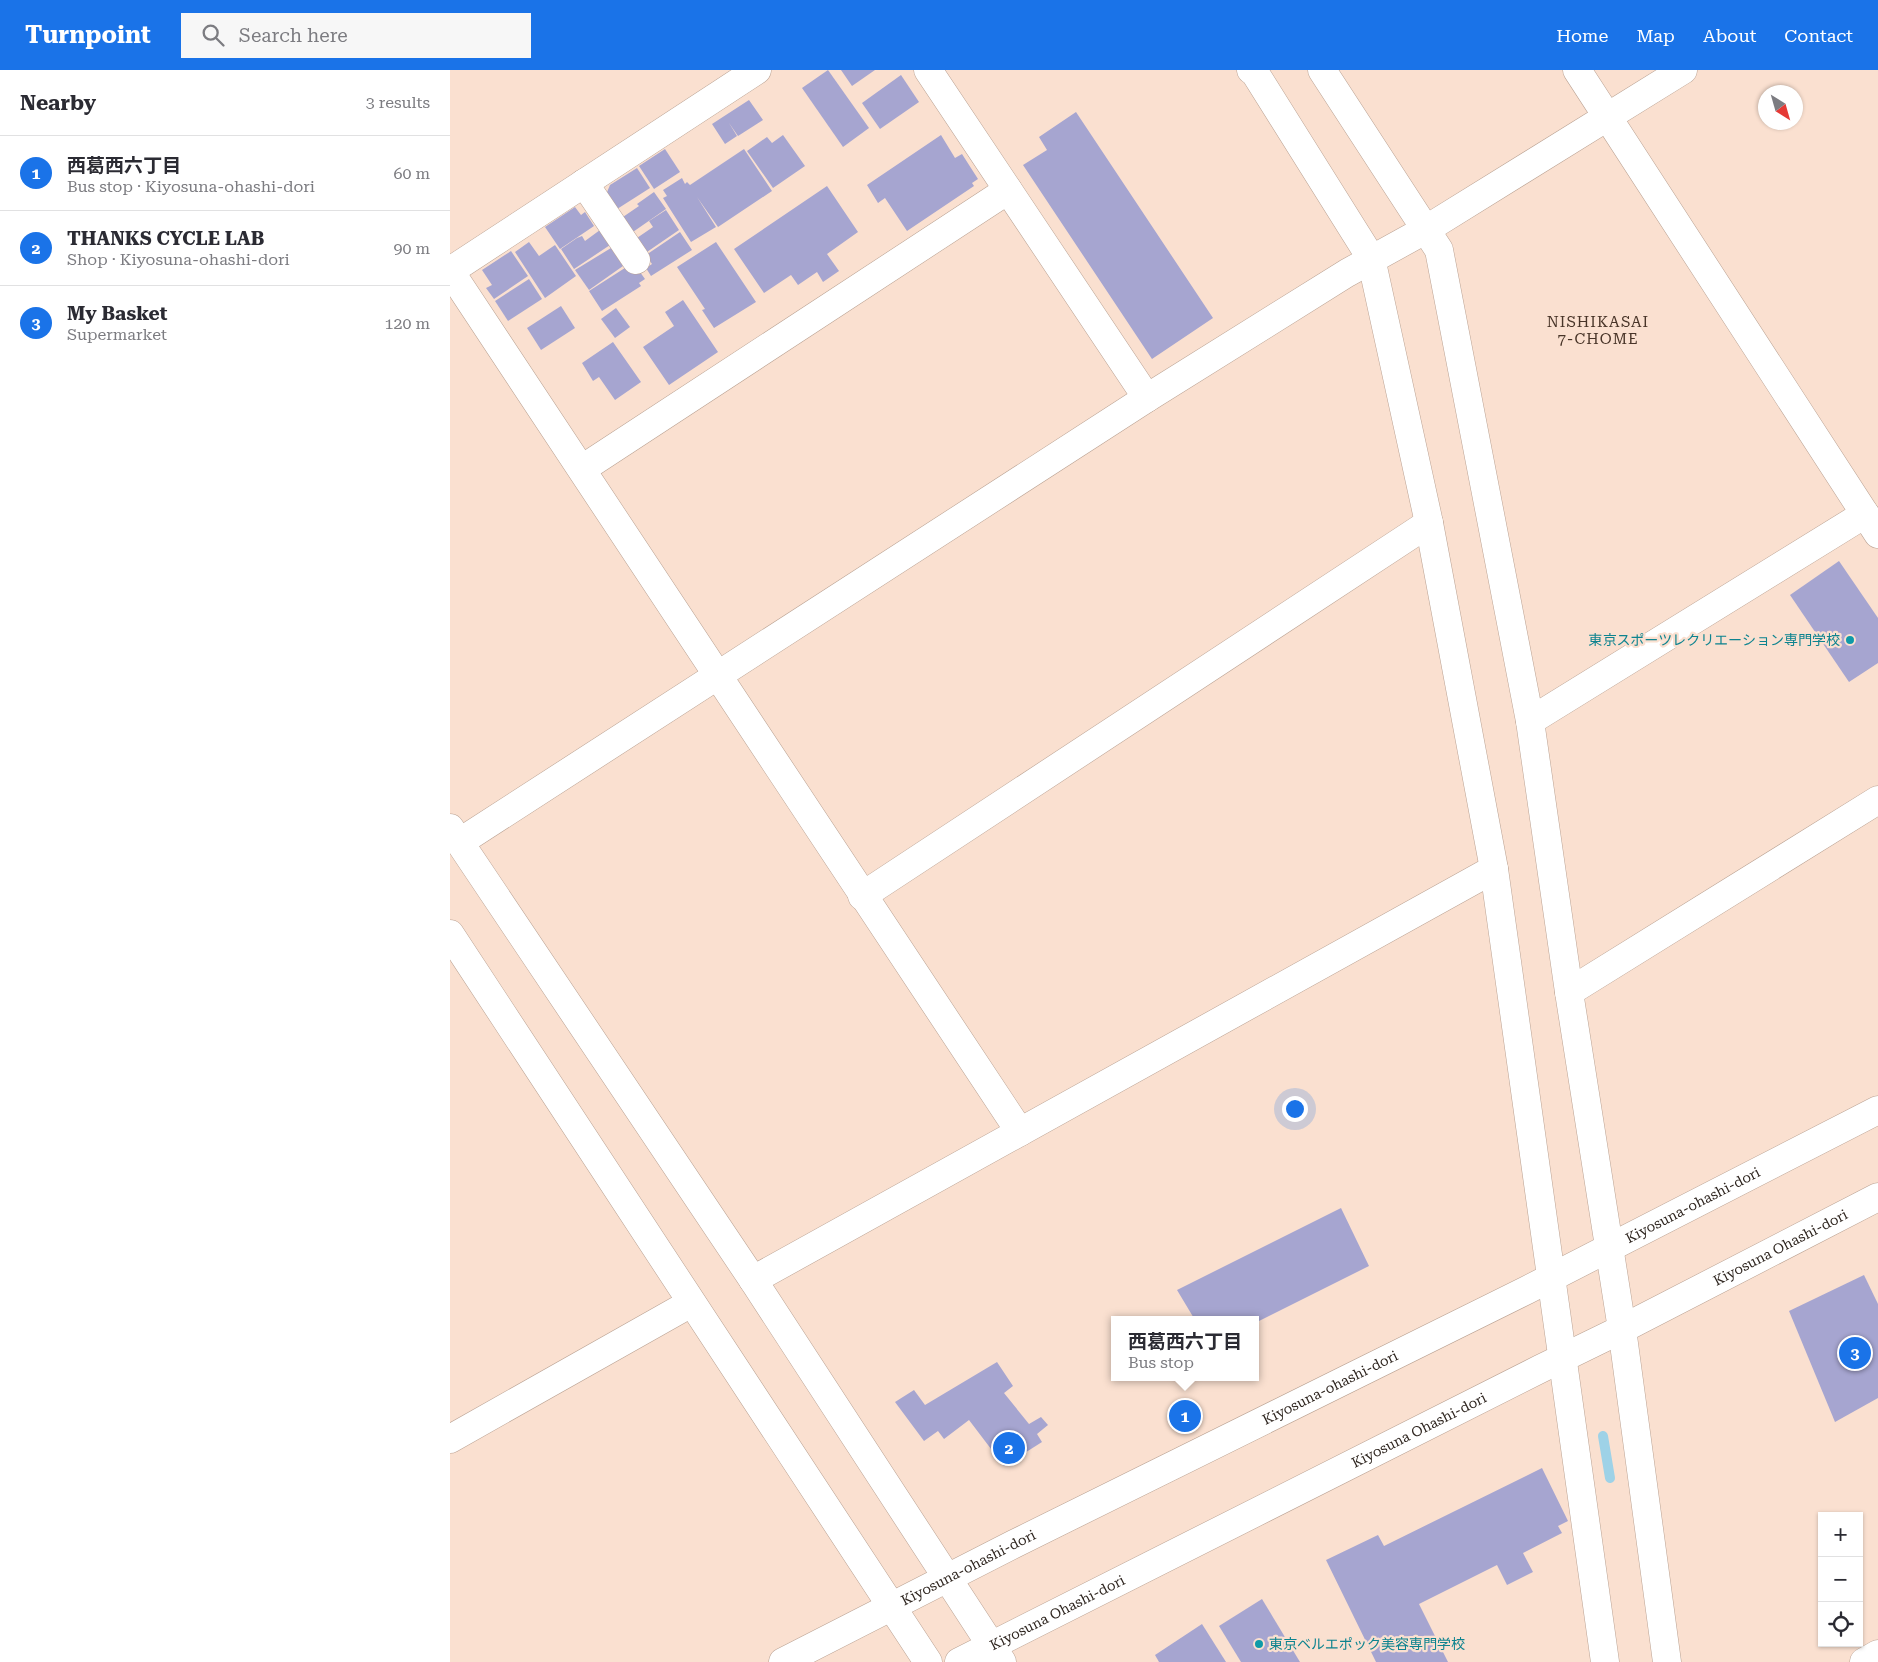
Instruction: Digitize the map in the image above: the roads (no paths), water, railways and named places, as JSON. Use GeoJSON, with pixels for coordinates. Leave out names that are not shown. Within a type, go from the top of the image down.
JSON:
{"type":"FeatureCollection","features":[{"type":"Feature","properties":{"kind":"street"},"geometry":{"type":"LineString","coordinates":[[757,70],[450,271],[1020,1132]]}},
{"type":"Feature","properties":{"kind":"street"},"geometry":{"type":"LineString","coordinates":[[928,70],[1147,398]]}},
{"type":"Feature","properties":{"kind":"street"},"geometry":{"type":"LineString","coordinates":[[1251,70],[1255,73],[1372,258],[1429,523],[1494,869],[1605,1662]]}},
{"type":"Feature","properties":{"kind":"street"},"geometry":{"type":"LineString","coordinates":[[1322,70],[1439,250],[1530,721],[1569,992],[1622,1329],[1667,1662]]}},
{"type":"Feature","properties":{"kind":"street"},"geometry":{"type":"LineString","coordinates":[[1530,721],[1871,524],[1577,70]]}},
{"type":"Feature","properties":{"kind":"street"},"geometry":{"type":"LineString","coordinates":[[997,1654],[753,1280],[455,835],[718,675],[1147,398],[1372,258],[1425,230],[1683,70]]}},
{"type":"Feature","properties":{"kind":"street"},"geometry":{"type":"LineString","coordinates":[[584,183],[636,260]]}},
{"type":"Feature","properties":{"kind":"street"},"geometry":{"type":"LineString","coordinates":[[582,469],[1008,190]]}},
{"type":"Feature","properties":{"kind":"street"},"geometry":{"type":"LineString","coordinates":[[862,896],[1429,523]]}},
{"type":"Feature","properties":{"kind":"street"},"geometry":{"type":"LineString","coordinates":[[1569,992],[1878,800]]}},
{"type":"Feature","properties":{"kind":"street"},"geometry":{"type":"LineString","coordinates":[[753,1280],[1494,869]]}},
{"type":"Feature","properties":{"kind":"street"},"geometry":{"type":"LineString","coordinates":[[450,934],[691,1304],[928,1662]]}},
{"type":"Feature","properties":{"kind":"street","name":"Kiyosuna-ohashi-dori"},"geometry":{"type":"LineString","coordinates":[[783,1662],[947,1577],[1552,1278],[1878,1110]]}},
{"type":"Feature","properties":{"kind":"street","name":"Kiyosuna Ohashi-dori"},"geometry":{"type":"LineString","coordinates":[[959,1662],[997,1654],[1540,1369],[1622,1329],[1878,1196]]}},
{"type":"Feature","properties":{"kind":"street"},"geometry":{"type":"LineString","coordinates":[[450,1439],[691,1304]]}},
{"type":"Feature","properties":{"kind":"street"},"geometry":{"type":"LineString","coordinates":[[1864,1662],[1878,1654]]}},
{"type":"Feature","properties":{"kind":"waterway"},"geometry":{"type":"LineString","coordinates":[[1603,1436],[1610,1478]]}},
{"type":"Feature","properties":{"kind":"place","name":"東京スポーツレクリエーション専門学校"},"geometry":{"type":"Point","coordinates":[1850,640]}},
{"type":"Feature","properties":{"kind":"place","name":"My Basket"},"geometry":{"type":"Point","coordinates":[1855,1353]}},
{"type":"Feature","properties":{"kind":"place","name":"西葛西六丁目"},"geometry":{"type":"Point","coordinates":[1185,1416]}},
{"type":"Feature","properties":{"kind":"place","name":"THANKS CYCLE LAB"},"geometry":{"type":"Point","coordinates":[1009,1448]}},
{"type":"Feature","properties":{"kind":"place","name":"東京ベルエポック美容専門学校"},"geometry":{"type":"Point","coordinates":[1259,1644]}},
{"type":"Feature","properties":{"kind":"district","name":"NISHIKASAI 7-CHOME"},"geometry":{"type":"Point","coordinates":[1598,330]}}]}
